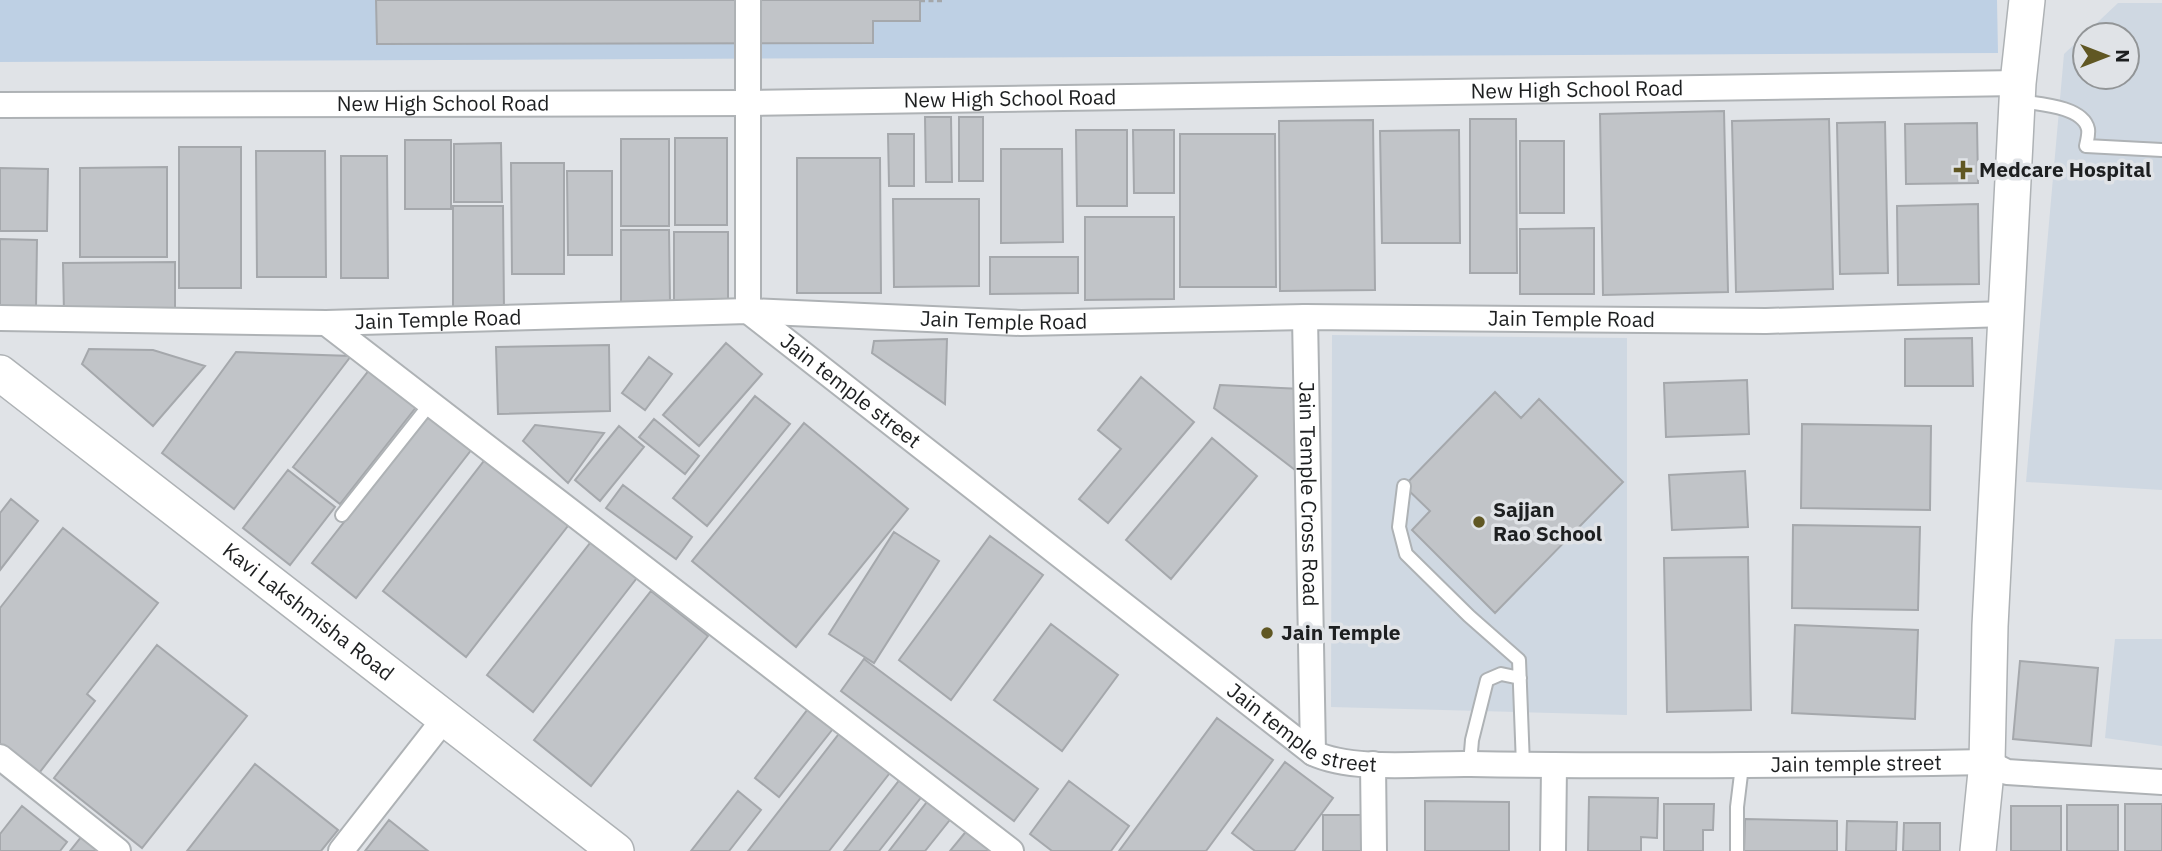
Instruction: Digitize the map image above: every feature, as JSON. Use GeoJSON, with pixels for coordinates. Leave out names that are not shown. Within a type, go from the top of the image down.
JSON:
{"type":"FeatureCollection","features":[{"type":"Feature","properties":{"kind":"street"},"geometry":{"type":"LineString","coordinates":[[748,0],[748,311]]}},
{"type":"Feature","properties":{"kind":"street"},"geometry":{"type":"LineString","coordinates":[[1978,851],[1987,762],[1990,626],[2017,92],[2027,0]]}},
{"type":"Feature","properties":{"kind":"street","name":"New High School Road"},"geometry":{"type":"LineString","coordinates":[[0,105],[748,103],[2017,92]]}},
{"type":"Feature","properties":{"kind":"street","name":"Jain Temple Road"},"geometry":{"type":"LineString","coordinates":[[0,318],[326,323],[748,311],[1021,323],[1305,317],[1766,321],[2007,314]]}},
{"type":"Feature","properties":{"kind":"street","name":"Jain temple street"},"geometry":{"type":"LineString","coordinates":[[748,311],[1313,753],[1329,761],[1554,766],[1987,762],[2007,772],[2162,782]]}},
{"type":"Feature","properties":{"kind":"street","name":"Jain Temple Cross Road"},"geometry":{"type":"LineString","coordinates":[[1305,317],[1313,753]]}},
{"type":"Feature","properties":{"kind":"street"},"geometry":{"type":"LineString","coordinates":[[326,323],[1011,851]]}},
{"type":"Feature","properties":{"kind":"street","name":"Kavi Lakshmisha Road"},"geometry":{"type":"LineString","coordinates":[[0,373],[615,851]]}},
{"type":"Feature","properties":{"kind":"street"},"geometry":{"type":"LineString","coordinates":[[341,851],[445,718]]}},
{"type":"Feature","properties":{"kind":"street"},"geometry":{"type":"LineString","coordinates":[[0,757],[118,851]]}},
{"type":"Feature","properties":{"kind":"street"},"geometry":{"type":"LineString","coordinates":[[1373,764],[1374,851]]}},
{"type":"Feature","properties":{"kind":"street"},"geometry":{"type":"LineString","coordinates":[[1553,851],[1554,766]]}},
{"type":"Feature","properties":{"kind":"lane"},"geometry":{"type":"LineString","coordinates":[[2017,92],[2081,117],[2088,129],[2086,146],[2162,150]]}},
{"type":"Feature","properties":{"kind":"lane"},"geometry":{"type":"LineString","coordinates":[[342,515],[430,404]]}},
{"type":"Feature","properties":{"kind":"lane"},"geometry":{"type":"LineString","coordinates":[[1404,486],[1399,527],[1406,554],[1469,616],[1520,660],[1523,765]]}},
{"type":"Feature","properties":{"kind":"lane"},"geometry":{"type":"LineString","coordinates":[[1470,764],[1472,740],[1486,680],[1501,674],[1520,678]]}},
{"type":"Feature","properties":{"kind":"lane"},"geometry":{"type":"LineString","coordinates":[[1737,851],[1737,807],[1742,766]]}},
{"type":"Feature","properties":{"kind":"path"},"geometry":{"type":"LineString","coordinates":[[920,0],[943,0]]}},
{"type":"Feature","properties":{"kind":"shaded area"},"geometry":{"type":"Polygon","coordinates":[[[0,0],[1997,0],[1998,53],[0,62],[0,0]]]}},
{"type":"Feature","properties":{"kind":"shaded area"},"geometry":{"type":"Polygon","coordinates":[[[2118,3],[2162,3],[2162,490],[2026,482],[2064,54],[2071,47],[2071,91],[2141,91],[2141,21],[2099,21],[2118,3]]]}},
{"type":"Feature","properties":{"kind":"shaded area","name":"Sajjan Rao School"},"geometry":{"type":"Polygon","coordinates":[[[1332,335],[1627,338],[1627,715],[1331,707],[1332,335]]]}},
{"type":"Feature","properties":{"kind":"shaded area"},"geometry":{"type":"Polygon","coordinates":[[[2115,639],[2162,639],[2162,746],[2105,738],[2115,639]]]}},
{"type":"Feature","properties":{"kind":"building"},"geometry":{"type":"Polygon","coordinates":[[[376,0],[920,0],[920,21],[873,21],[873,43],[377,44],[376,0]]]}},
{"type":"Feature","properties":{"kind":"building"},"geometry":{"type":"Polygon","coordinates":[[[1724,111],[1728,292],[1603,295],[1600,114],[1724,111]]]}},
{"type":"Feature","properties":{"kind":"building"},"geometry":{"type":"Polygon","coordinates":[[[925,117],[951,117],[952,182],[926,182],[925,117]]]}},
{"type":"Feature","properties":{"kind":"building"},"geometry":{"type":"Polygon","coordinates":[[[959,117],[983,117],[983,181],[959,181],[959,117]]]}},
{"type":"Feature","properties":{"kind":"building"},"geometry":{"type":"Polygon","coordinates":[[[1470,119],[1516,119],[1517,273],[1470,273],[1470,119]]]}},
{"type":"Feature","properties":{"kind":"building"},"geometry":{"type":"Polygon","coordinates":[[[1829,119],[1833,289],[1736,292],[1732,121],[1829,119]]]}},
{"type":"Feature","properties":{"kind":"building"},"geometry":{"type":"Polygon","coordinates":[[[1373,120],[1375,290],[1280,291],[1279,121],[1373,120]]]}},
{"type":"Feature","properties":{"kind":"building"},"geometry":{"type":"Polygon","coordinates":[[[1885,122],[1888,273],[1840,274],[1837,123],[1885,122]]]}},
{"type":"Feature","properties":{"kind":"building"},"geometry":{"type":"Polygon","coordinates":[[[1977,123],[1978,183],[1906,184],[1905,124],[1977,123]]]}},
{"type":"Feature","properties":{"kind":"building"},"geometry":{"type":"Polygon","coordinates":[[[1076,130],[1127,130],[1127,206],[1077,206],[1076,130]]]}},
{"type":"Feature","properties":{"kind":"building"},"geometry":{"type":"Polygon","coordinates":[[[1133,130],[1174,130],[1174,193],[1134,193],[1133,130]]]}},
{"type":"Feature","properties":{"kind":"building"},"geometry":{"type":"Polygon","coordinates":[[[1459,130],[1460,243],[1382,243],[1380,131],[1459,130]]]}},
{"type":"Feature","properties":{"kind":"building"},"geometry":{"type":"Polygon","coordinates":[[[888,134],[914,134],[914,186],[889,186],[888,134]]]}},
{"type":"Feature","properties":{"kind":"building"},"geometry":{"type":"Polygon","coordinates":[[[1180,134],[1275,134],[1276,287],[1180,287],[1180,134]]]}},
{"type":"Feature","properties":{"kind":"building"},"geometry":{"type":"Polygon","coordinates":[[[675,138],[727,138],[727,225],[675,225],[675,138]]]}},
{"type":"Feature","properties":{"kind":"building"},"geometry":{"type":"Polygon","coordinates":[[[621,139],[669,139],[669,226],[621,226],[621,139]]]}},
{"type":"Feature","properties":{"kind":"building"},"geometry":{"type":"Polygon","coordinates":[[[405,140],[451,140],[451,209],[405,209],[405,140]]]}},
{"type":"Feature","properties":{"kind":"building"},"geometry":{"type":"Polygon","coordinates":[[[1520,141],[1564,141],[1564,213],[1520,213],[1520,141]]]}},
{"type":"Feature","properties":{"kind":"building"},"geometry":{"type":"Polygon","coordinates":[[[501,143],[502,202],[454,202],[454,144],[501,143]]]}},
{"type":"Feature","properties":{"kind":"building"},"geometry":{"type":"Polygon","coordinates":[[[179,147],[241,147],[241,288],[179,288],[179,147]]]}},
{"type":"Feature","properties":{"kind":"building"},"geometry":{"type":"Polygon","coordinates":[[[1001,149],[1062,149],[1063,242],[1001,243],[1001,149]]]}},
{"type":"Feature","properties":{"kind":"building"},"geometry":{"type":"Polygon","coordinates":[[[256,151],[325,151],[326,277],[257,277],[256,151]]]}},
{"type":"Feature","properties":{"kind":"building"},"geometry":{"type":"Polygon","coordinates":[[[341,156],[387,156],[388,278],[341,278],[341,156]]]}},
{"type":"Feature","properties":{"kind":"building"},"geometry":{"type":"Polygon","coordinates":[[[797,158],[880,158],[881,293],[797,293],[797,158]]]}},
{"type":"Feature","properties":{"kind":"building"},"geometry":{"type":"Polygon","coordinates":[[[511,163],[564,163],[564,274],[512,274],[511,163]]]}},
{"type":"Feature","properties":{"kind":"building"},"geometry":{"type":"Polygon","coordinates":[[[167,167],[167,257],[80,257],[80,168],[167,167]]]}},
{"type":"Feature","properties":{"kind":"building"},"geometry":{"type":"Polygon","coordinates":[[[0,168],[48,169],[47,231],[0,231],[0,168]]]}},
{"type":"Feature","properties":{"kind":"building"},"geometry":{"type":"Polygon","coordinates":[[[567,171],[612,171],[612,255],[568,255],[567,171]]]}},
{"type":"Feature","properties":{"kind":"building"},"geometry":{"type":"Polygon","coordinates":[[[893,199],[979,199],[979,286],[894,287],[893,199]]]}},
{"type":"Feature","properties":{"kind":"building"},"geometry":{"type":"Polygon","coordinates":[[[1978,204],[1979,284],[1898,285],[1897,206],[1978,204]]]}},
{"type":"Feature","properties":{"kind":"building"},"geometry":{"type":"Polygon","coordinates":[[[453,206],[503,206],[504,311],[453,312],[453,206]]]}},
{"type":"Feature","properties":{"kind":"building"},"geometry":{"type":"Polygon","coordinates":[[[1085,217],[1174,217],[1174,299],[1085,300],[1085,217]]]}},
{"type":"Feature","properties":{"kind":"building"},"geometry":{"type":"Polygon","coordinates":[[[1594,228],[1594,294],[1520,294],[1520,229],[1594,228]]]}},
{"type":"Feature","properties":{"kind":"building"},"geometry":{"type":"Polygon","coordinates":[[[621,230],[669,230],[670,302],[621,302],[621,230]]]}},
{"type":"Feature","properties":{"kind":"building"},"geometry":{"type":"Polygon","coordinates":[[[674,232],[728,232],[728,304],[674,305],[674,232]]]}},
{"type":"Feature","properties":{"kind":"building"},"geometry":{"type":"Polygon","coordinates":[[[0,239],[37,240],[36,308],[0,307],[0,239]]]}},
{"type":"Feature","properties":{"kind":"building"},"geometry":{"type":"Polygon","coordinates":[[[990,257],[1078,257],[1078,293],[990,294],[990,257]]]}},
{"type":"Feature","properties":{"kind":"building"},"geometry":{"type":"Polygon","coordinates":[[[175,262],[175,312],[64,313],[63,263],[175,262]]]}},
{"type":"Feature","properties":{"kind":"building"},"geometry":{"type":"Polygon","coordinates":[[[1972,338],[1973,386],[1905,386],[1905,339],[1972,338]]]}},
{"type":"Feature","properties":{"kind":"building"},"geometry":{"type":"Polygon","coordinates":[[[947,339],[945,404],[872,353],[874,341],[947,339]]]}},
{"type":"Feature","properties":{"kind":"building"},"geometry":{"type":"Polygon","coordinates":[[[726,343],[762,374],[699,446],[663,415],[726,343]]]}},
{"type":"Feature","properties":{"kind":"building"},"geometry":{"type":"Polygon","coordinates":[[[609,345],[610,411],[498,414],[496,347],[609,345]]]}},
{"type":"Feature","properties":{"kind":"building"},"geometry":{"type":"Polygon","coordinates":[[[89,349],[153,350],[205,366],[153,426],[82,364],[89,349]]]}},
{"type":"Feature","properties":{"kind":"building"},"geometry":{"type":"Polygon","coordinates":[[[236,352],[351,356],[234,509],[162,453],[236,352]]]}},
{"type":"Feature","properties":{"kind":"building"},"geometry":{"type":"Polygon","coordinates":[[[649,357],[672,374],[645,410],[622,393],[649,357]]]}},
{"type":"Feature","properties":{"kind":"building"},"geometry":{"type":"Polygon","coordinates":[[[370,369],[417,406],[340,504],[293,467],[370,369]]]}},
{"type":"Feature","properties":{"kind":"building"},"geometry":{"type":"Polygon","coordinates":[[[1141,377],[1194,422],[1108,523],[1079,499],[1121,449],[1098,430],[1141,377]]]}},
{"type":"Feature","properties":{"kind":"building"},"geometry":{"type":"Polygon","coordinates":[[[1747,380],[1749,434],[1666,437],[1664,383],[1747,380]]]}},
{"type":"Feature","properties":{"kind":"building"},"geometry":{"type":"Polygon","coordinates":[[[1220,385],[1302,389],[1299,473],[1214,408],[1220,385]]]}},
{"type":"Feature","properties":{"kind":"building"},"geometry":{"type":"Polygon","coordinates":[[[1495,392],[1521,418],[1539,399],[1623,482],[1495,613],[1412,530],[1430,511],[1404,486],[1495,392]]]}},
{"type":"Feature","properties":{"kind":"building"},"geometry":{"type":"Polygon","coordinates":[[[755,396],[790,424],[707,526],[673,498],[755,396]]]}},
{"type":"Feature","properties":{"kind":"building"},"geometry":{"type":"Polygon","coordinates":[[[428,415],[472,449],[356,598],[312,563],[428,415]]]}},
{"type":"Feature","properties":{"kind":"building"},"geometry":{"type":"Polygon","coordinates":[[[654,419],[699,456],[685,474],[639,437],[654,419]]]}},
{"type":"Feature","properties":{"kind":"building"},"geometry":{"type":"Polygon","coordinates":[[[804,423],[908,509],[796,647],[692,561],[804,423]]]}},
{"type":"Feature","properties":{"kind":"building"},"geometry":{"type":"Polygon","coordinates":[[[1802,424],[1931,426],[1930,510],[1801,508],[1802,424]]]}},
{"type":"Feature","properties":{"kind":"building"},"geometry":{"type":"Polygon","coordinates":[[[535,425],[604,433],[568,483],[523,441],[535,425]]]}},
{"type":"Feature","properties":{"kind":"building"},"geometry":{"type":"Polygon","coordinates":[[[619,426],[644,447],[600,501],[575,480],[619,426]]]}},
{"type":"Feature","properties":{"kind":"building"},"geometry":{"type":"Polygon","coordinates":[[[1212,438],[1257,476],[1171,579],[1126,540],[1212,438]]]}},
{"type":"Feature","properties":{"kind":"building"},"geometry":{"type":"Polygon","coordinates":[[[487,457],[571,522],[466,657],[383,591],[487,457]]]}},
{"type":"Feature","properties":{"kind":"building"},"geometry":{"type":"Polygon","coordinates":[[[288,470],[335,507],[290,565],[243,528],[288,470]]]}},
{"type":"Feature","properties":{"kind":"building"},"geometry":{"type":"Polygon","coordinates":[[[1745,471],[1748,527],[1672,530],[1669,475],[1745,471]]]}},
{"type":"Feature","properties":{"kind":"building"},"geometry":{"type":"Polygon","coordinates":[[[623,485],[692,537],[676,559],[606,508],[623,485]]]}},
{"type":"Feature","properties":{"kind":"building"},"geometry":{"type":"Polygon","coordinates":[[[11,499],[38,521],[0,570],[0,513],[11,499]]]}},
{"type":"Feature","properties":{"kind":"building"},"geometry":{"type":"Polygon","coordinates":[[[1793,525],[1920,527],[1918,610],[1792,608],[1793,525]]]}},
{"type":"Feature","properties":{"kind":"building"},"geometry":{"type":"Polygon","coordinates":[[[63,528],[158,603],[87,694],[95,701],[36,777],[0,748],[0,608],[63,528]]]}},
{"type":"Feature","properties":{"kind":"building"},"geometry":{"type":"Polygon","coordinates":[[[894,532],[939,561],[874,663],[829,634],[894,532]]]}},
{"type":"Feature","properties":{"kind":"building"},"geometry":{"type":"Polygon","coordinates":[[[990,536],[1043,575],[951,700],[899,660],[990,536]]]}},
{"type":"Feature","properties":{"kind":"building"},"geometry":{"type":"Polygon","coordinates":[[[594,538],[640,574],[533,712],[487,675],[594,538]]]}},
{"type":"Feature","properties":{"kind":"building"},"geometry":{"type":"Polygon","coordinates":[[[1748,557],[1751,710],[1667,712],[1664,558],[1748,557]]]}},
{"type":"Feature","properties":{"kind":"building"},"geometry":{"type":"Polygon","coordinates":[[[651,591],[708,636],[591,786],[534,740],[651,591]]]}},
{"type":"Feature","properties":{"kind":"building"},"geometry":{"type":"Polygon","coordinates":[[[1051,624],[1118,675],[1062,751],[994,700],[1051,624]]]}},
{"type":"Feature","properties":{"kind":"building"},"geometry":{"type":"Polygon","coordinates":[[[1795,625],[1918,630],[1915,719],[1792,713],[1795,625]]]}},
{"type":"Feature","properties":{"kind":"building"},"geometry":{"type":"Polygon","coordinates":[[[157,645],[247,716],[142,848],[54,778],[157,645]]]}},
{"type":"Feature","properties":{"kind":"building"},"geometry":{"type":"Polygon","coordinates":[[[864,659],[1038,789],[1014,821],[841,691],[864,659]]]}},
{"type":"Feature","properties":{"kind":"building"},"geometry":{"type":"Polygon","coordinates":[[[2020,661],[2098,668],[2091,746],[2013,739],[2020,661]]]}},
{"type":"Feature","properties":{"kind":"building"},"geometry":{"type":"Polygon","coordinates":[[[811,705],[836,725],[779,797],[755,778],[811,705]]]}},
{"type":"Feature","properties":{"kind":"building"},"geometry":{"type":"Polygon","coordinates":[[[1217,718],[1273,760],[1206,851],[1119,851],[1217,718]]]}},
{"type":"Feature","properties":{"kind":"building"},"geometry":{"type":"Polygon","coordinates":[[[845,726],[896,765],[829,851],[748,851],[845,726]]]}},
{"type":"Feature","properties":{"kind":"building"},"geometry":{"type":"Polygon","coordinates":[[[1285,762],[1333,798],[1294,851],[1255,851],[1232,833],[1285,762]]]}},
{"type":"Feature","properties":{"kind":"building"},"geometry":{"type":"Polygon","coordinates":[[[255,764],[338,830],[321,851],[187,851],[255,764]]]}},
{"type":"Feature","properties":{"kind":"building"},"geometry":{"type":"Polygon","coordinates":[[[901,778],[923,795],[879,851],[844,851],[901,778]]]}},
{"type":"Feature","properties":{"kind":"building"},"geometry":{"type":"Polygon","coordinates":[[[1069,781],[1129,826],[1111,851],[1052,851],[1030,834],[1069,781]]]}},
{"type":"Feature","properties":{"kind":"building"},"geometry":{"type":"Polygon","coordinates":[[[738,791],[761,810],[729,851],[691,851],[738,791]]]}},
{"type":"Feature","properties":{"kind":"building"},"geometry":{"type":"Polygon","coordinates":[[[1589,797],[1658,798],[1657,838],[1641,837],[1641,851],[1588,851],[1589,797]]]}},
{"type":"Feature","properties":{"kind":"building"},"geometry":{"type":"Polygon","coordinates":[[[930,798],[953,816],[925,851],[889,851],[930,798]]]}},
{"type":"Feature","properties":{"kind":"building"},"geometry":{"type":"Polygon","coordinates":[[[1425,801],[1509,802],[1509,851],[1425,851],[1425,801]]]}},
{"type":"Feature","properties":{"kind":"building"},"geometry":{"type":"Polygon","coordinates":[[[1664,804],[1714,804],[1713,830],[1703,830],[1703,851],[1664,851],[1664,804]]]}},
{"type":"Feature","properties":{"kind":"building"},"geometry":{"type":"Polygon","coordinates":[[[2125,804],[2162,804],[2162,851],[2125,851],[2125,804]]]}},
{"type":"Feature","properties":{"kind":"building"},"geometry":{"type":"Polygon","coordinates":[[[2067,805],[2118,805],[2118,851],[2067,851],[2067,805]]]}},
{"type":"Feature","properties":{"kind":"building"},"geometry":{"type":"Polygon","coordinates":[[[22,806],[67,842],[60,851],[0,851],[0,834],[22,806]]]}},
{"type":"Feature","properties":{"kind":"building"},"geometry":{"type":"Polygon","coordinates":[[[2011,806],[2061,806],[2061,851],[2011,851],[2011,806]]]}},
{"type":"Feature","properties":{"kind":"building"},"geometry":{"type":"Polygon","coordinates":[[[1323,815],[1368,815],[1368,851],[1323,851],[1323,815]]]}},
{"type":"Feature","properties":{"kind":"building"},"geometry":{"type":"Polygon","coordinates":[[[1745,819],[1837,821],[1837,851],[1744,851],[1745,819]]]}},
{"type":"Feature","properties":{"kind":"building"},"geometry":{"type":"Polygon","coordinates":[[[389,820],[428,851],[365,851],[389,820]]]}},
{"type":"Feature","properties":{"kind":"building"},"geometry":{"type":"Polygon","coordinates":[[[1847,821],[1897,822],[1896,851],[1846,851],[1847,821]]]}},
{"type":"Feature","properties":{"kind":"building"},"geometry":{"type":"Polygon","coordinates":[[[973,823],[1009,851],[950,851],[973,823]]]}},
{"type":"Feature","properties":{"kind":"building"},"geometry":{"type":"Polygon","coordinates":[[[1904,823],[1940,823],[1940,851],[1903,851],[1904,823]]]}},
{"type":"Feature","properties":{"kind":"building"},"geometry":{"type":"Polygon","coordinates":[[[82,836],[101,851],[70,851],[82,836]]]}},
{"type":"Feature","properties":{"kind":"place","name":"Medcare Hospital"},"geometry":{"type":"Point","coordinates":[1963,170]}},
{"type":"Feature","properties":{"kind":"place","name":"Sajjan Rao School"},"geometry":{"type":"Point","coordinates":[1479,522]}},
{"type":"Feature","properties":{"kind":"place","name":"Jain Temple"},"geometry":{"type":"Point","coordinates":[1267,633]}}]}
